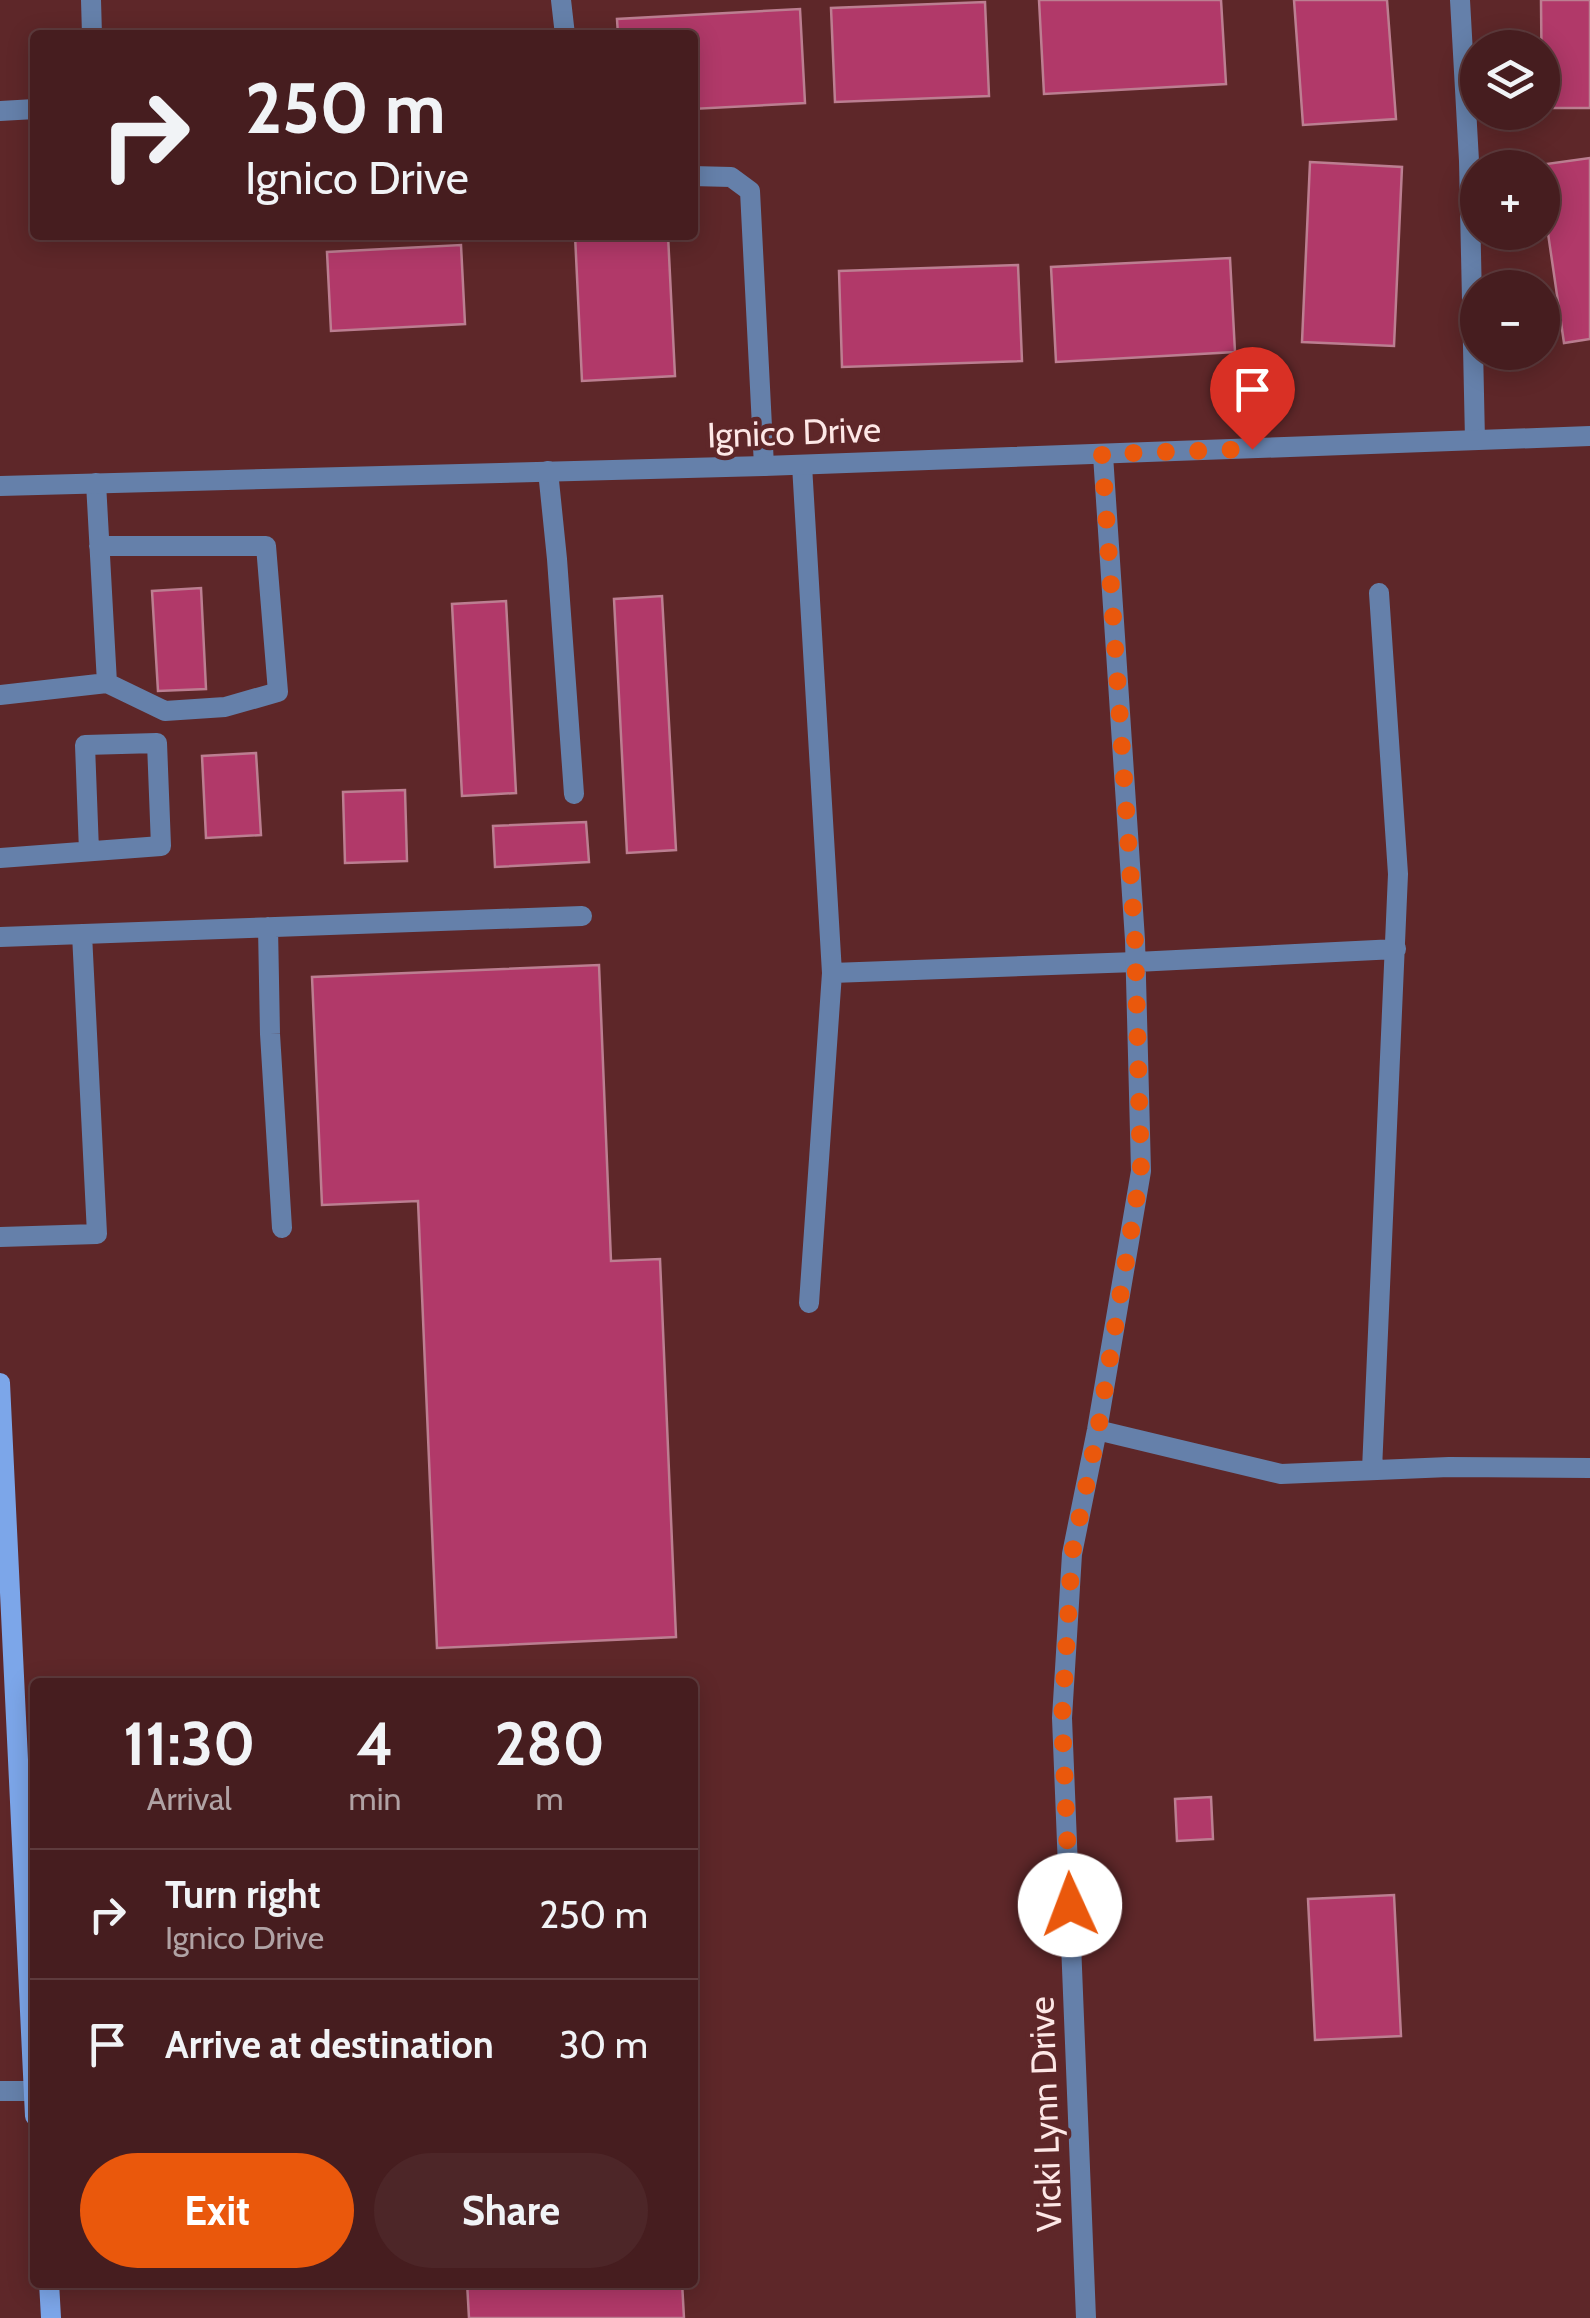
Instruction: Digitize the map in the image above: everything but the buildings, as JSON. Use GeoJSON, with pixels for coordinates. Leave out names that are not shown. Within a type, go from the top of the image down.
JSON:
{"type":"FeatureCollection","features":[{"type":"Feature","properties":{"kind":"main road"},"geometry":{"type":"LineString","coordinates":[[0,1383],[30,1935]]}},
{"type":"Feature","properties":{"kind":"main road"},"geometry":{"type":"LineString","coordinates":[[49,2288],[51,2318]]}},
{"type":"Feature","properties":{"kind":"street"},"geometry":{"type":"LineString","coordinates":[[91,0],[92,30]]}},
{"type":"Feature","properties":{"kind":"street"},"geometry":{"type":"LineString","coordinates":[[561,0],[565,30]]}},
{"type":"Feature","properties":{"kind":"street"},"geometry":{"type":"LineString","coordinates":[[1460,0],[1469,161],[1475,440]]}},
{"type":"Feature","properties":{"kind":"street"},"geometry":{"type":"LineString","coordinates":[[0,111],[30,109]]}},
{"type":"Feature","properties":{"kind":"street"},"geometry":{"type":"LineString","coordinates":[[698,176],[731,177],[750,190],[764,466]]}},
{"type":"Feature","properties":{"kind":"street","name":"Ignico Drive"},"geometry":{"type":"LineString","coordinates":[[0,486],[764,466],[1590,436]]}},
{"type":"Feature","properties":{"kind":"street","name":"Vicki Lynn Drive"},"geometry":{"type":"LineString","coordinates":[[1086,2318],[1062,1718],[1072,1554],[1098,1430],[1141,1171],[1136,962],[1102,454]]}},
{"type":"Feature","properties":{"kind":"street"},"geometry":{"type":"LineString","coordinates":[[802,464],[832,973],[809,1303]]}},
{"type":"Feature","properties":{"kind":"street"},"geometry":{"type":"LineString","coordinates":[[548,472],[574,794]]}},
{"type":"Feature","properties":{"kind":"street"},"geometry":{"type":"LineString","coordinates":[[96,484],[106,684]]}},
{"type":"Feature","properties":{"kind":"street"},"geometry":{"type":"LineString","coordinates":[[0,695],[106,684],[165,711],[225,707],[278,692],[266,546],[100,546]]}},
{"type":"Feature","properties":{"kind":"street"},"geometry":{"type":"LineString","coordinates":[[1372,1470],[1398,874],[1379,593]]}},
{"type":"Feature","properties":{"kind":"street"},"geometry":{"type":"LineString","coordinates":[[0,858],[89,852],[161,846],[157,744],[85,744],[89,852]]}},
{"type":"Feature","properties":{"kind":"street"},"geometry":{"type":"LineString","coordinates":[[0,937],[582,916]]}},
{"type":"Feature","properties":{"kind":"street"},"geometry":{"type":"LineString","coordinates":[[268,927],[282,1228]]}},
{"type":"Feature","properties":{"kind":"street"},"geometry":{"type":"LineString","coordinates":[[0,1238],[97,1234],[82,934]]}},
{"type":"Feature","properties":{"kind":"street"},"geometry":{"type":"LineString","coordinates":[[832,973],[1396,949]]}},
{"type":"Feature","properties":{"kind":"street"},"geometry":{"type":"LineString","coordinates":[[1098,1430],[1281,1474],[1449,1467],[1590,1468]]}},
{"type":"Feature","properties":{"kind":"street"},"geometry":{"type":"LineString","coordinates":[[0,2091],[30,2091]]}},
{"type":"Feature","properties":{"kind":"route"},"geometry":{"type":"LineString","coordinates":[[1070,1905],[1062,1718],[1072,1554],[1098,1430],[1141,1171],[1135,940],[1102,454],[1252,449]]}}]}
